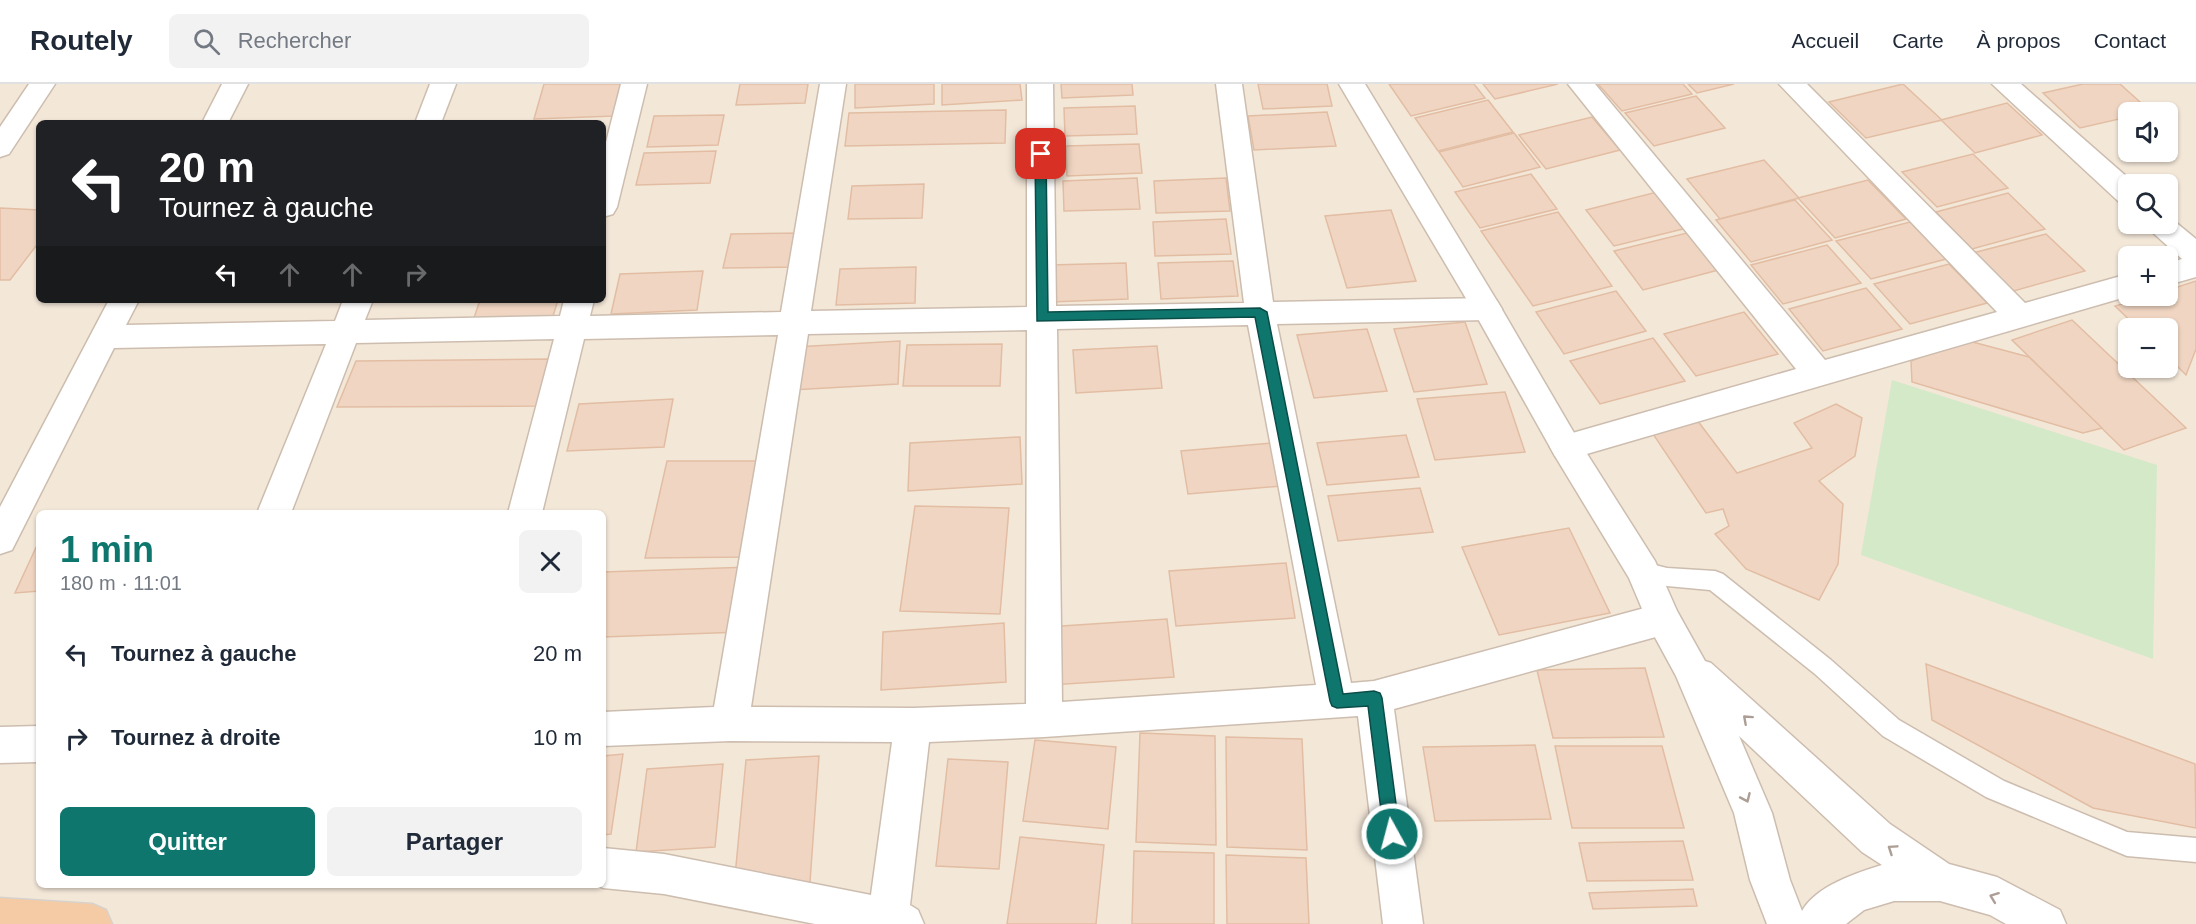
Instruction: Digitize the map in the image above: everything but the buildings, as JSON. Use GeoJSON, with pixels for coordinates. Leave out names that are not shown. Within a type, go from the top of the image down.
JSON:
{"type":"FeatureCollection","features":[{"type":"Feature","properties":{"kind":"highway"},"geometry":{"type":"LineString","coordinates":[[0,918],[92,924]]}},
{"type":"Feature","properties":{"kind":"street"},"geometry":{"type":"LineString","coordinates":[[0,148],[42,84]]}},
{"type":"Feature","properties":{"kind":"street"},"geometry":{"type":"LineString","coordinates":[[217,120],[235,84]]}},
{"type":"Feature","properties":{"kind":"street"},"geometry":{"type":"LineString","coordinates":[[429,120],[443,84]]}},
{"type":"Feature","properties":{"kind":"street"},"geometry":{"type":"LineString","coordinates":[[606,195],[634,84]]}},
{"type":"Feature","properties":{"kind":"street"},"geometry":{"type":"LineString","coordinates":[[730,724],[833,84]]}},
{"type":"Feature","properties":{"kind":"street"},"geometry":{"type":"LineString","coordinates":[[1040,84],[1044,720]]}},
{"type":"Feature","properties":{"kind":"street"},"geometry":{"type":"LineString","coordinates":[[1229,84],[1260,312],[1337,701]]}},
{"type":"Feature","properties":{"kind":"street"},"geometry":{"type":"LineString","coordinates":[[1352,84],[1487,309],[1566,447],[1643,571],[1664,619],[1690,668],[1753,813],[1770,880],[1787,924]]}},
{"type":"Feature","properties":{"kind":"street"},"geometry":{"type":"LineString","coordinates":[[1581,84],[1819,375]]}},
{"type":"Feature","properties":{"kind":"street"},"geometry":{"type":"LineString","coordinates":[[1792,84],[2019,316]]}},
{"type":"Feature","properties":{"kind":"street"},"geometry":{"type":"LineString","coordinates":[[2005,84],[2118,185]]}},
{"type":"Feature","properties":{"kind":"street"},"geometry":{"type":"LineString","coordinates":[[2172,234],[2196,255]]}},
{"type":"Feature","properties":{"kind":"street"},"geometry":{"type":"LineString","coordinates":[[2178,271],[2196,266]]}},
{"type":"Feature","properties":{"kind":"street"},"geometry":{"type":"LineString","coordinates":[[1566,447],[2118,288]]}},
{"type":"Feature","properties":{"kind":"street"},"geometry":{"type":"LineString","coordinates":[[0,540],[122,303]]}},
{"type":"Feature","properties":{"kind":"street"},"geometry":{"type":"LineString","coordinates":[[275,510],[357,303]]}},
{"type":"Feature","properties":{"kind":"street"},"geometry":{"type":"LineString","coordinates":[[104,338],[345,332],[576,314],[795,323],[1487,309]]}},
{"type":"Feature","properties":{"kind":"street"},"geometry":{"type":"LineString","coordinates":[[526,510],[576,314]]}},
{"type":"Feature","properties":{"kind":"street"},"geometry":{"type":"LineString","coordinates":[[606,729],[730,724],[913,725],[1044,720],[1374,698],[1664,619]]}},
{"type":"Feature","properties":{"kind":"street"},"geometry":{"type":"LineString","coordinates":[[1690,668],[1876,838],[1940,881]]}},
{"type":"Feature","properties":{"kind":"street"},"geometry":{"type":"LineString","coordinates":[[1374,698],[1403,924]]}},
{"type":"Feature","properties":{"kind":"street"},"geometry":{"type":"LineString","coordinates":[[900,922],[890,906],[913,725]]}},
{"type":"Feature","properties":{"kind":"street"},"geometry":{"type":"LineString","coordinates":[[0,745],[36,744]]}},
{"type":"Feature","properties":{"kind":"street"},"geometry":{"type":"LineString","coordinates":[[606,868],[664,874],[900,922]]}},
{"type":"Feature","properties":{"kind":"street"},"geometry":{"type":"LineString","coordinates":[[1817,924],[1820,919],[1852,894],[1894,880],[1940,881],[1997,897],[2046,924]]}},
{"type":"Feature","properties":{"kind":"lane"},"geometry":{"type":"LineString","coordinates":[[1643,571],[1667,577],[1715,581],[1823,667],[1891,728],[1995,789],[2127,844],[2196,850]]}},
{"type":"Feature","properties":{"kind":"shaded area"},"geometry":{"type":"Polygon","coordinates":[[[0,84],[2196,84],[2196,924],[0,924],[0,84]]]}},
{"type":"Feature","properties":{"kind":"green space"},"geometry":{"type":"Polygon","coordinates":[[[1892,380],[2157,465],[2153,659],[1861,555],[1892,380]]]}},
{"type":"Feature","properties":{"kind":"route"},"geometry":{"type":"LineString","coordinates":[[1041,154],[1042,317],[1260,312],[1337,701],[1374,698],[1392,834]]}}]}
